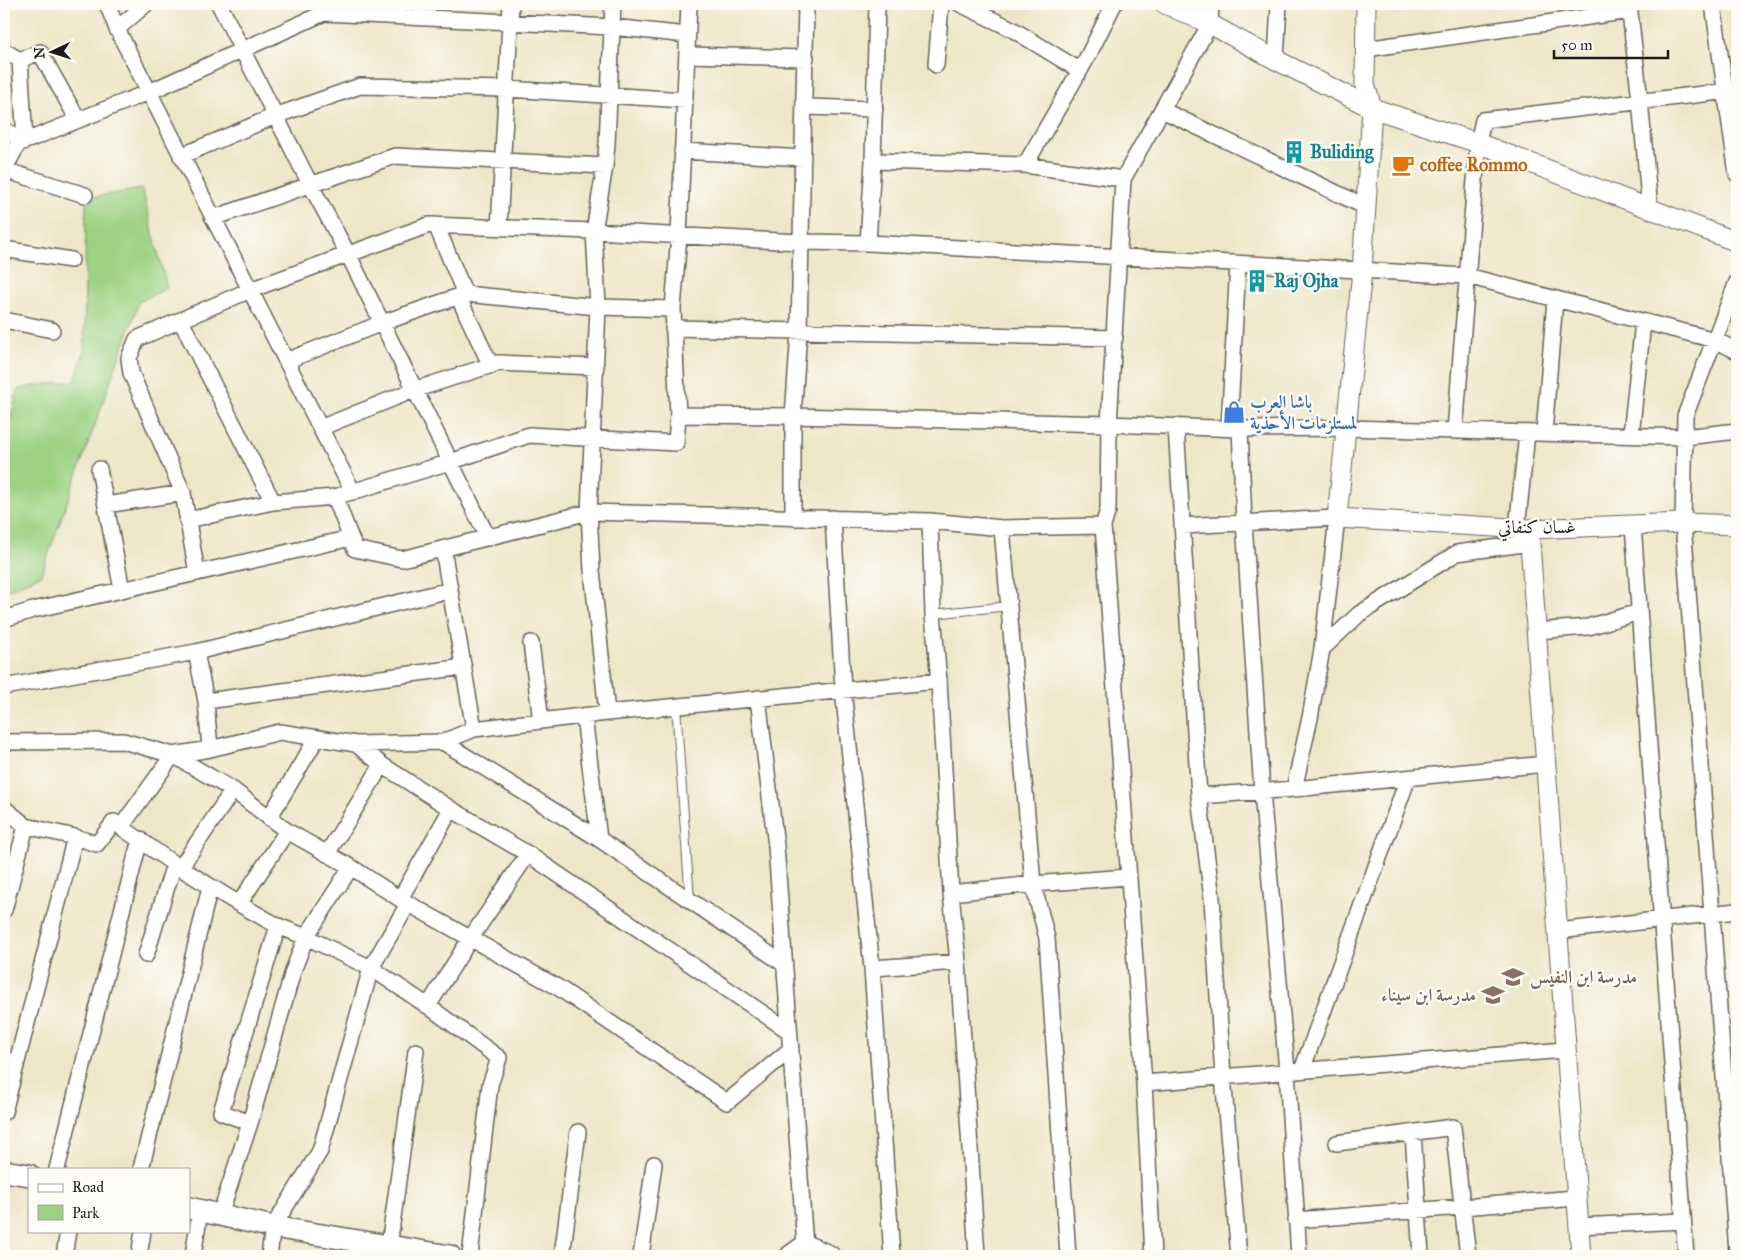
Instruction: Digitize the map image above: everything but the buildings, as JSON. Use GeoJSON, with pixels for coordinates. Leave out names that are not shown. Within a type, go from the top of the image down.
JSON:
{"type":"FeatureCollection","features":[{"type":"Feature","properties":{"kind":"main road"},"geometry":{"type":"LineString","coordinates":[[4,1170],[28,1175]]}},
{"type":"Feature","properties":{"kind":"main road"},"geometry":{"type":"LineString","coordinates":[[203,1212],[273,1227],[450,1256]]}},
{"type":"Feature","properties":{"kind":"main road"},"geometry":{"type":"LineString","coordinates":[[798,1251],[829,1256]]}},
{"type":"Feature","properties":{"kind":"street"},"geometry":{"type":"LineString","coordinates":[[107,4],[117,30],[148,92],[353,492]]}},
{"type":"Feature","properties":{"kind":"street"},"geometry":{"type":"LineString","coordinates":[[117,30],[146,4]]}},
{"type":"Feature","properties":{"kind":"street"},"geometry":{"type":"LineString","coordinates":[[219,4],[310,184],[349,256],[488,538]]}},
{"type":"Feature","properties":{"kind":"street"},"geometry":{"type":"LineString","coordinates":[[499,228],[511,4]]}},
{"type":"Feature","properties":{"kind":"street"},"geometry":{"type":"LineString","coordinates":[[607,713],[592,570],[590,512],[598,307],[594,231],[605,166],[613,4]]}},
{"type":"Feature","properties":{"kind":"street"},"geometry":{"type":"LineString","coordinates":[[187,520],[273,502],[336,497],[450,462],[529,435],[676,443],[678,415],[673,309],[679,236],[689,4]]}},
{"type":"Feature","properties":{"kind":"street"},"geometry":{"type":"LineString","coordinates":[[793,518],[793,416],[799,332],[806,4]]}},
{"type":"Feature","properties":{"kind":"street"},"geometry":{"type":"LineString","coordinates":[[868,244],[874,161],[878,4]]}},
{"type":"Feature","properties":{"kind":"street"},"geometry":{"type":"LineString","coordinates":[[936,65],[941,4]]}},
{"type":"Feature","properties":{"kind":"street"},"geometry":{"type":"LineString","coordinates":[[960,4],[1012,29],[1079,70]]}},
{"type":"Feature","properties":{"kind":"street"},"geometry":{"type":"LineString","coordinates":[[1024,165],[1079,70],[1114,4]]}},
{"type":"Feature","properties":{"kind":"street"},"geometry":{"type":"LineString","coordinates":[[1165,4],[1210,24],[1276,60],[1372,108],[1478,143],[1650,210],[1736,239]]}},
{"type":"Feature","properties":{"kind":"street"},"geometry":{"type":"LineString","coordinates":[[1153,1256],[1144,1083],[1103,526],[1108,510],[1109,424],[1123,179],[1210,24],[1211,4]]}},
{"type":"Feature","properties":{"kind":"street"},"geometry":{"type":"LineString","coordinates":[[1276,60],[1279,4]]}},
{"type":"Feature","properties":{"kind":"street"},"geometry":{"type":"LineString","coordinates":[[1294,789],[1310,718],[1322,649],[1362,270],[1372,108],[1365,84],[1366,4]]}},
{"type":"Feature","properties":{"kind":"street"},"geometry":{"type":"LineString","coordinates":[[1713,4],[1731,90],[1737,174]]}},
{"type":"Feature","properties":{"kind":"street"},"geometry":{"type":"LineString","coordinates":[[85,195],[4,170],[18,144],[148,92],[242,49],[322,8],[510,23],[687,34]]}},
{"type":"Feature","properties":{"kind":"street"},"geometry":{"type":"LineString","coordinates":[[1365,50],[1630,8],[1650,210]]}},
{"type":"Feature","properties":{"kind":"street"},"geometry":{"type":"LineString","coordinates":[[4,51],[20,60]]}},
{"type":"Feature","properties":{"kind":"street"},"geometry":{"type":"LineString","coordinates":[[20,60],[40,52],[78,120]]}},
{"type":"Feature","properties":{"kind":"street"},"geometry":{"type":"LineString","coordinates":[[687,55],[806,58]]}},
{"type":"Feature","properties":{"kind":"street"},"geometry":{"type":"LineString","coordinates":[[20,60],[25,141]]}},
{"type":"Feature","properties":{"kind":"street"},"geometry":{"type":"LineString","coordinates":[[182,156],[275,116],[360,86],[507,89],[685,100]]}},
{"type":"Feature","properties":{"kind":"street"},"geometry":{"type":"LineString","coordinates":[[1455,431],[1478,143],[1484,120],[1731,90]]}},
{"type":"Feature","properties":{"kind":"street"},"geometry":{"type":"LineString","coordinates":[[804,107],[875,110]]}},
{"type":"Feature","properties":{"kind":"street"},"geometry":{"type":"LineString","coordinates":[[1162,110],[1366,207]]}},
{"type":"Feature","properties":{"kind":"street"},"geometry":{"type":"LineString","coordinates":[[4,130],[25,141]]}},
{"type":"Feature","properties":{"kind":"street"},"geometry":{"type":"LineString","coordinates":[[682,151],[803,158]]}},
{"type":"Feature","properties":{"kind":"street"},"geometry":{"type":"LineString","coordinates":[[213,218],[395,156],[605,166]]}},
{"type":"Feature","properties":{"kind":"street"},"geometry":{"type":"LineString","coordinates":[[874,161],[1024,165],[1123,179]]}},
{"type":"Feature","properties":{"kind":"street"},"geometry":{"type":"LineString","coordinates":[[197,573],[183,493],[131,373],[129,358],[137,339],[250,290],[349,256],[430,225],[868,244],[1467,276],[1715,340],[1737,351]]}},
{"type":"Feature","properties":{"kind":"street"},"geometry":{"type":"LineString","coordinates":[[436,225],[461,295],[491,366]]}},
{"type":"Feature","properties":{"kind":"street"},"geometry":{"type":"LineString","coordinates":[[4,249],[71,260]]}},
{"type":"Feature","properties":{"kind":"street"},"geometry":{"type":"LineString","coordinates":[[1238,264],[1234,428],[1244,522],[1262,792],[1294,1070],[1296,1220],[1299,1256]]}},
{"type":"Feature","properties":{"kind":"street"},"geometry":{"type":"LineString","coordinates":[[1737,282],[1685,416],[1683,523],[1737,1252]]}},
{"type":"Feature","properties":{"kind":"street"},"geometry":{"type":"LineString","coordinates":[[286,362],[382,323],[461,295],[598,307],[673,309]]}},
{"type":"Feature","properties":{"kind":"street"},"geometry":{"type":"LineString","coordinates":[[1544,433],[1555,300]]}},
{"type":"Feature","properties":{"kind":"street"},"geometry":{"type":"LineString","coordinates":[[4,320],[52,330]]}},
{"type":"Feature","properties":{"kind":"street"},"geometry":{"type":"LineString","coordinates":[[181,320],[273,502]]}},
{"type":"Feature","properties":{"kind":"street"},"geometry":{"type":"LineString","coordinates":[[1631,436],[1643,322]]}},
{"type":"Feature","properties":{"kind":"street"},"geometry":{"type":"LineString","coordinates":[[673,328],[1115,338]]}},
{"type":"Feature","properties":{"kind":"street"},"geometry":{"type":"LineString","coordinates":[[320,428],[414,390],[498,363],[596,367]]}},
{"type":"Feature","properties":{"kind":"street"},"geometry":{"type":"LineString","coordinates":[[678,415],[793,416],[1234,428],[1346,428],[1685,437],[1737,431]]}},
{"type":"Feature","properties":{"kind":"street"},"geometry":{"type":"LineString","coordinates":[[1176,426],[1199,796],[1212,898],[1239,1256]]}},
{"type":"Feature","properties":{"kind":"street"},"geometry":{"type":"LineString","coordinates":[[1527,433],[1525,534],[1536,631],[1581,1256]]}},
{"type":"Feature","properties":{"kind":"street"},"geometry":{"type":"LineString","coordinates":[[99,469],[122,590]]}},
{"type":"Feature","properties":{"kind":"street"},"geometry":{"type":"LineString","coordinates":[[106,505],[183,493]]}},
{"type":"Feature","properties":{"kind":"street"},"geometry":{"type":"LineString","coordinates":[[336,497],[355,548],[402,559],[590,512],[930,521],[1002,528],[1103,526]]}},
{"type":"Feature","properties":{"kind":"street"},"geometry":{"type":"LineString","coordinates":[[833,518],[844,689],[872,968],[892,1256]]}},
{"type":"Feature","properties":{"kind":"street"},"geometry":{"type":"LineString","coordinates":[[1182,526],[1337,518]]}},
{"type":"Feature","properties":{"kind":"street","name":"غسان كنفاتي"},"geometry":{"type":"LineString","coordinates":[[1337,518],[1525,534],[1683,523],[1737,526]]}},
{"type":"Feature","properties":{"kind":"street"},"geometry":{"type":"LineString","coordinates":[[930,521],[933,614],[977,1256]]}},
{"type":"Feature","properties":{"kind":"street"},"geometry":{"type":"LineString","coordinates":[[1633,525],[1686,1256]]}},
{"type":"Feature","properties":{"kind":"street"},"geometry":{"type":"LineString","coordinates":[[1002,528],[1033,884],[1047,938],[1068,1256]]}},
{"type":"Feature","properties":{"kind":"street"},"geometry":{"type":"LineString","coordinates":[[1322,649],[1359,614],[1457,553],[1525,534]]}},
{"type":"Feature","properties":{"kind":"street"},"geometry":{"type":"LineString","coordinates":[[4,619],[33,610],[351,538]]}},
{"type":"Feature","properties":{"kind":"street"},"geometry":{"type":"LineString","coordinates":[[442,548],[474,729]]}},
{"type":"Feature","properties":{"kind":"street"},"geometry":{"type":"LineString","coordinates":[[4,687],[196,652],[450,590]]}},
{"type":"Feature","properties":{"kind":"street"},"geometry":{"type":"LineString","coordinates":[[1536,631],[1588,627],[1639,612]]}},
{"type":"Feature","properties":{"kind":"street"},"geometry":{"type":"LineString","coordinates":[[531,643],[541,721]]}},
{"type":"Feature","properties":{"kind":"street"},"geometry":{"type":"LineString","coordinates":[[196,652],[206,701],[210,749]]}},
{"type":"Feature","properties":{"kind":"street"},"geometry":{"type":"LineString","coordinates":[[206,701],[464,667]]}},
{"type":"Feature","properties":{"kind":"street"},"geometry":{"type":"LineString","coordinates":[[121,826],[173,755],[210,749],[280,732],[356,744],[443,742],[474,729],[607,713],[938,681]]}},
{"type":"Feature","properties":{"kind":"street"},"geometry":{"type":"LineString","coordinates":[[758,698],[776,846],[791,1049],[798,1251]]}},
{"type":"Feature","properties":{"kind":"street"},"geometry":{"type":"LineString","coordinates":[[584,716],[600,839]]}},
{"type":"Feature","properties":{"kind":"street"},"geometry":{"type":"LineString","coordinates":[[269,818],[317,738]]}},
{"type":"Feature","properties":{"kind":"street"},"geometry":{"type":"LineString","coordinates":[[4,742],[123,741],[173,755],[233,790],[287,831],[351,868],[404,902],[559,988],[727,1102],[791,1049]]}},
{"type":"Feature","properties":{"kind":"street"},"geometry":{"type":"LineString","coordinates":[[443,742],[600,839],[784,964]]}},
{"type":"Feature","properties":{"kind":"street"},"geometry":{"type":"LineString","coordinates":[[356,744],[382,765],[451,809],[528,854],[789,1031]]}},
{"type":"Feature","properties":{"kind":"street"},"geometry":{"type":"LineString","coordinates":[[1199,796],[1262,792],[1546,764]]}},
{"type":"Feature","properties":{"kind":"street"},"geometry":{"type":"LineString","coordinates":[[327,854],[382,765]]}},
{"type":"Feature","properties":{"kind":"street"},"geometry":{"type":"LineString","coordinates":[[1294,1070],[1408,778]]}},
{"type":"Feature","properties":{"kind":"street"},"geometry":{"type":"LineString","coordinates":[[146,955],[177,866],[233,790]]}},
{"type":"Feature","properties":{"kind":"street"},"geometry":{"type":"LineString","coordinates":[[4,808],[26,826],[97,844],[114,822],[177,866],[239,904],[278,926],[371,968],[428,1006],[498,1058],[490,1085],[470,1256]]}},
{"type":"Feature","properties":{"kind":"street"},"geometry":{"type":"LineString","coordinates":[[269,1256],[273,1227],[320,1151],[371,968],[451,809]]}},
{"type":"Feature","properties":{"kind":"street"},"geometry":{"type":"LineString","coordinates":[[4,910],[26,826]]}},
{"type":"Feature","properties":{"kind":"street"},"geometry":{"type":"LineString","coordinates":[[239,904],[287,831]]}},
{"type":"Feature","properties":{"kind":"street"},"geometry":{"type":"LineString","coordinates":[[4,1112],[74,837]]}},
{"type":"Feature","properties":{"kind":"street"},"geometry":{"type":"LineString","coordinates":[[56,1168],[140,839]]}},
{"type":"Feature","properties":{"kind":"street"},"geometry":{"type":"LineString","coordinates":[[428,1006],[470,939],[528,854]]}},
{"type":"Feature","properties":{"kind":"street"},"geometry":{"type":"LineString","coordinates":[[193,1256],[203,1212],[250,1123],[293,971],[306,937],[351,868]]}},
{"type":"Feature","properties":{"kind":"street"},"geometry":{"type":"LineString","coordinates":[[951,893],[1033,884],[1128,877]]}},
{"type":"Feature","properties":{"kind":"street"},"geometry":{"type":"LineString","coordinates":[[141,1168],[210,887]]}},
{"type":"Feature","properties":{"kind":"street"},"geometry":{"type":"LineString","coordinates":[[1558,931],[1737,911]]}},
{"type":"Feature","properties":{"kind":"street"},"geometry":{"type":"LineString","coordinates":[[250,1123],[222,1112],[278,926]]}},
{"type":"Feature","properties":{"kind":"street"},"geometry":{"type":"LineString","coordinates":[[872,968],[958,962]]}},
{"type":"Feature","properties":{"kind":"street"},"geometry":{"type":"LineString","coordinates":[[389,1246],[416,1050]]}},
{"type":"Feature","properties":{"kind":"street"},"geometry":{"type":"LineString","coordinates":[[1144,1083],[1565,1050]]}},
{"type":"Feature","properties":{"kind":"street"},"geometry":{"type":"LineString","coordinates":[[1337,1143],[1453,1127],[1464,1207],[1468,1256]]}},
{"type":"Feature","properties":{"kind":"street"},"geometry":{"type":"LineString","coordinates":[[562,1256],[578,1132]]}},
{"type":"Feature","properties":{"kind":"street"},"geometry":{"type":"LineString","coordinates":[[1413,1132],[1421,1256]]}},
{"type":"Feature","properties":{"kind":"street"},"geometry":{"type":"LineString","coordinates":[[641,1256],[654,1164]]}},
{"type":"Feature","properties":{"kind":"street"},"geometry":{"type":"LineString","coordinates":[[1296,1220],[1577,1198]]}},
{"type":"Feature","properties":{"kind":"street"},"geometry":{"type":"LineString","coordinates":[[1579,1226],[1683,1221]]}},
{"type":"Feature","properties":{"kind":"street"},"geometry":{"type":"LineString","coordinates":[[64,1256],[68,1232]]}},
{"type":"Feature","properties":{"kind":"street"},"geometry":{"type":"LineString","coordinates":[[139,1256],[143,1232]]}},
{"type":"Feature","properties":{"kind":"lane"},"geometry":{"type":"LineString","coordinates":[[933,614],[1009,606]]}},
{"type":"Feature","properties":{"kind":"lane"},"geometry":{"type":"LineString","coordinates":[[676,706],[690,900]]}},
{"type":"Feature","properties":{"kind":"green space"},"geometry":{"type":"Polygon","coordinates":[[[142,189],[167,288],[139,302],[41,575],[4,592],[4,445],[18,389],[75,381],[84,351],[86,198],[142,189]]]}},
{"type":"Feature","properties":{"kind":"place","name":"Buliding"},"geometry":{"type":"Point","coordinates":[1294,152]}},
{"type":"Feature","properties":{"kind":"place","name":"coffee Rommo"},"geometry":{"type":"Point","coordinates":[1403,165]}},
{"type":"Feature","properties":{"kind":"place","name":"Raj Ojha"},"geometry":{"type":"Point","coordinates":[1257,281]}},
{"type":"Feature","properties":{"kind":"place","name":"باشا العرب لمستلزمات الأحذية"},"geometry":{"type":"Point","coordinates":[1234,412]}},
{"type":"Feature","properties":{"kind":"place","name":"مدرسة ابن النفيس"},"geometry":{"type":"Point","coordinates":[1513,977]}},
{"type":"Feature","properties":{"kind":"place","name":"مدرسة ابن سيناء"},"geometry":{"type":"Point","coordinates":[1493,995]}}]}
